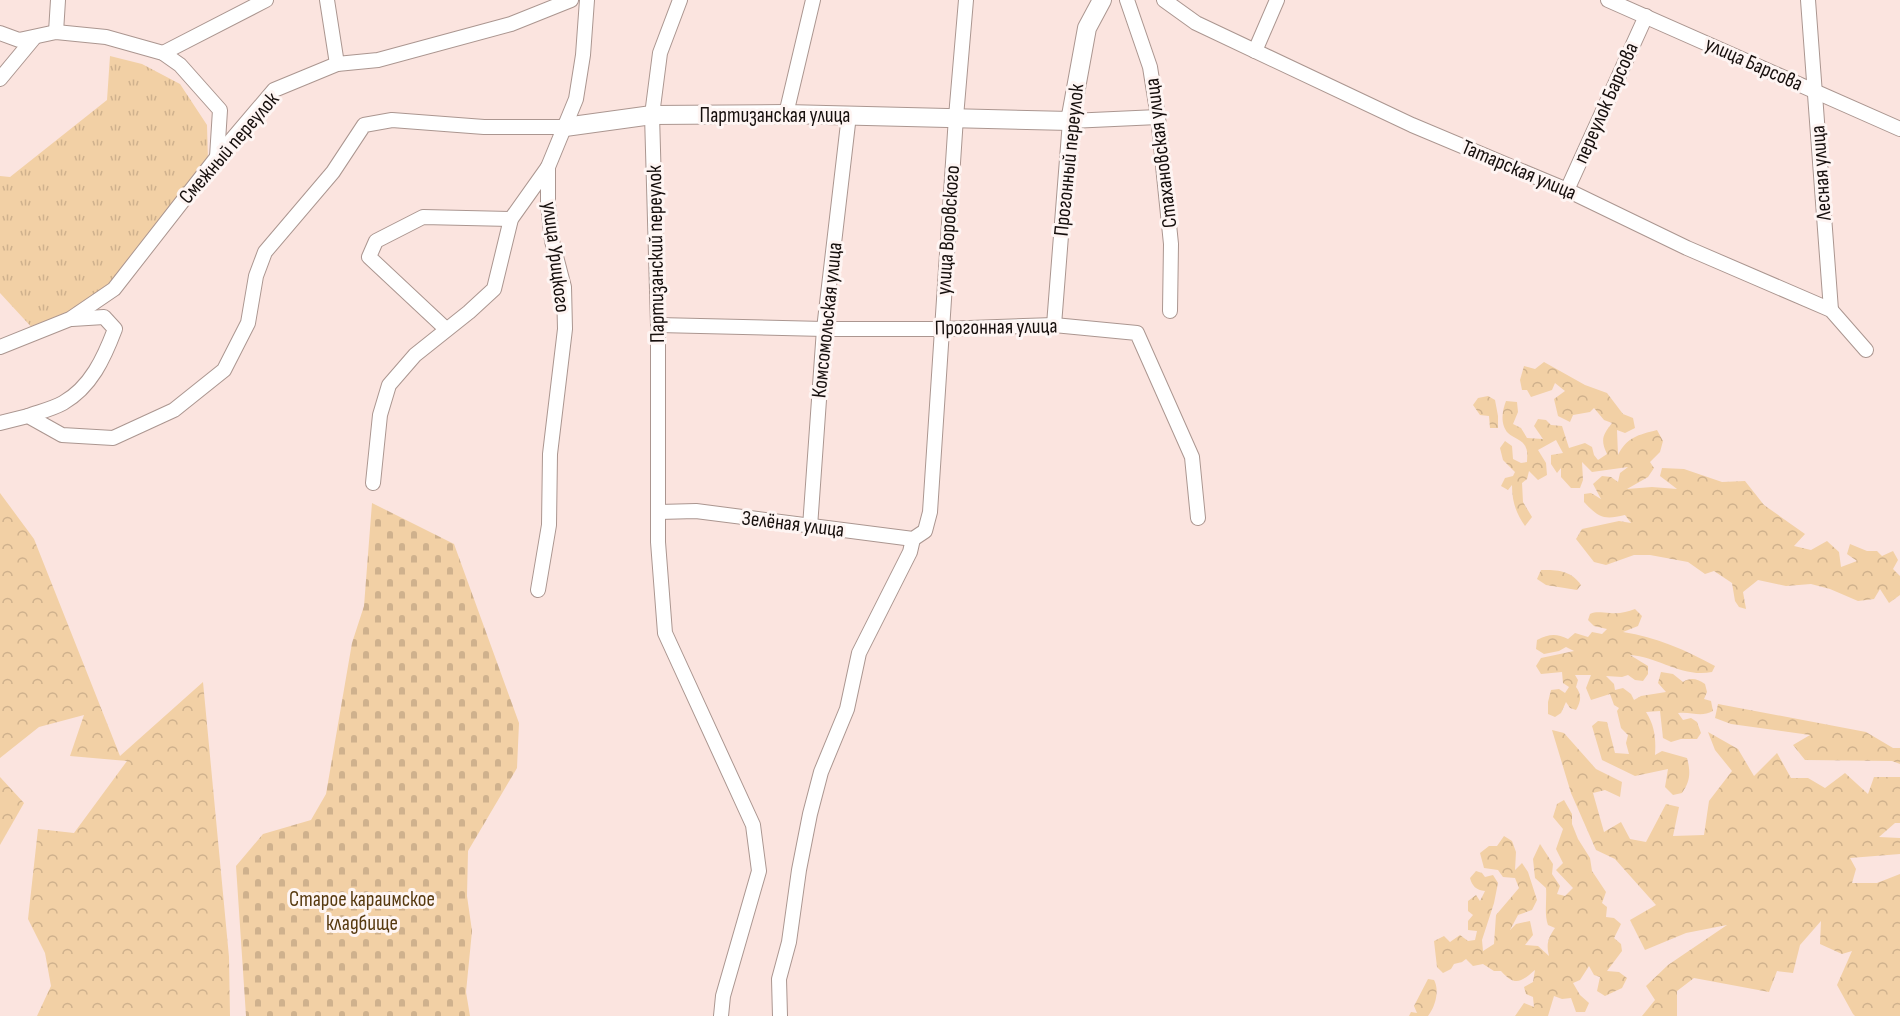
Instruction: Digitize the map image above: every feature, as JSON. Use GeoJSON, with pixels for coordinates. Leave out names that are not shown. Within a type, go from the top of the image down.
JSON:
{"type":"FeatureCollection","features":[{"type":"Feature","properties":{"kind":"street"},"geometry":{"type":"LineString","coordinates":[[56,32],[58,0]]}},
{"type":"Feature","properties":{"kind":"street"},"geometry":{"type":"LineString","coordinates":[[163,53],[245,4],[266,0]]}},
{"type":"Feature","properties":{"kind":"street"},"geometry":{"type":"LineString","coordinates":[[327,0],[337,64]]}},
{"type":"Feature","properties":{"kind":"street","name":"Смежный переулок"},"geometry":{"type":"LineString","coordinates":[[0,347],[70,319],[114,289],[217,157],[274,90],[337,64],[378,60],[511,24],[571,0]]}},
{"type":"Feature","properties":{"kind":"street","name":"улица Урицкого"},"geometry":{"type":"LineString","coordinates":[[538,590],[549,525],[550,454],[565,329],[564,287],[552,241],[548,204],[548,167],[576,99],[583,55],[587,0]]}},
{"type":"Feature","properties":{"kind":"street","name":"Партизанский переулок"},"geometry":{"type":"LineString","coordinates":[[680,0],[660,53],[652,115],[658,325],[658,542],[665,633],[753,825],[759,871],[723,996],[721,1016]]}},
{"type":"Feature","properties":{"kind":"street"},"geometry":{"type":"LineString","coordinates":[[786,114],[813,0]]}},
{"type":"Feature","properties":{"kind":"street","name":"улица Воровского"},"geometry":{"type":"LineString","coordinates":[[780,1016],[780,979],[789,942],[810,814],[821,772],[847,709],[859,653],[930,512],[966,0]]}},
{"type":"Feature","properties":{"kind":"street","name":"Прогонный переулок"},"geometry":{"type":"LineString","coordinates":[[1054,325],[1070,121],[1087,28],[1102,0]]}},
{"type":"Feature","properties":{"kind":"street","name":"Стахановская улица"},"geometry":{"type":"LineString","coordinates":[[1126,0],[1150,68],[1158,117],[1172,244],[1170,311]]}},
{"type":"Feature","properties":{"kind":"street","name":"Татарская улица"},"geometry":{"type":"LineString","coordinates":[[1164,0],[1196,24],[1412,125],[1567,190],[1687,248],[1831,310],[1866,350]]}},
{"type":"Feature","properties":{"kind":"street"},"geometry":{"type":"LineString","coordinates":[[1255,51],[1277,0]]}},
{"type":"Feature","properties":{"kind":"street","name":"улица Барсова"},"geometry":{"type":"LineString","coordinates":[[1608,0],[1900,129]]}},
{"type":"Feature","properties":{"kind":"street","name":"Лесная улица"},"geometry":{"type":"LineString","coordinates":[[1808,0],[1831,310]]}},
{"type":"Feature","properties":{"kind":"street","name":"переулок Барсова"},"geometry":{"type":"LineString","coordinates":[[1567,190],[1646,16]]}},
{"type":"Feature","properties":{"kind":"street"},"geometry":{"type":"LineString","coordinates":[[0,33],[19,40],[56,32],[106,37],[163,53],[180,65],[220,110],[217,157]]}},
{"type":"Feature","properties":{"kind":"street"},"geometry":{"type":"LineString","coordinates":[[0,79],[34,38]]}},
{"type":"Feature","properties":{"kind":"street","name":"Партизанская улица"},"geometry":{"type":"LineString","coordinates":[[28,416],[62,435],[113,438],[174,410],[224,370],[248,323],[256,276],[265,252],[333,172],[363,125],[392,120],[484,127],[565,127],[652,115],[786,114],[1070,121],[1158,117]]}},
{"type":"Feature","properties":{"kind":"street","name":"Комсомольская улица"},"geometry":{"type":"LineString","coordinates":[[810,527],[824,329],[849,115]]}},
{"type":"Feature","properties":{"kind":"street"},"geometry":{"type":"LineString","coordinates":[[374,483],[380,415],[389,385],[415,355],[494,289],[511,219],[548,167]]}},
{"type":"Feature","properties":{"kind":"street"},"geometry":{"type":"LineString","coordinates":[[446,329],[369,258],[376,241],[423,217],[511,219]]}},
{"type":"Feature","properties":{"kind":"street"},"geometry":{"type":"LineString","coordinates":[[0,423],[28,416],[62,403],[85,386],[105,355],[115,328],[104,317],[70,319]]}},
{"type":"Feature","properties":{"kind":"street","name":"Прогонная улица"},"geometry":{"type":"LineString","coordinates":[[658,325],[824,329],[1054,325],[1137,333],[1192,457],[1198,518]]}},
{"type":"Feature","properties":{"kind":"street","name":"Зелёная улица"},"geometry":{"type":"LineString","coordinates":[[659,512],[696,511],[810,527],[919,535]]}},
{"type":"Feature","properties":{"kind":"green space"},"geometry":{"type":"Polygon","coordinates":[[[110,56],[142,64],[180,84],[207,125],[208,162],[107,290],[36,332],[0,293],[0,176],[10,177],[107,100],[110,56]]]}},
{"type":"Feature","properties":{"kind":"green space"},"geometry":{"type":"Polygon","coordinates":[[[1544,362],[1585,385],[1607,393],[1623,414],[1633,418],[1635,428],[1625,433],[1617,430],[1618,455],[1629,440],[1657,430],[1663,441],[1660,452],[1650,462],[1654,468],[1648,477],[1627,489],[1652,487],[1677,489],[1660,476],[1662,468],[1684,469],[1722,482],[1745,481],[1764,505],[1805,534],[1794,546],[1811,550],[1827,541],[1839,552],[1841,567],[1857,561],[1847,554],[1850,544],[1867,551],[1877,551],[1882,556],[1893,551],[1898,560],[1893,569],[1900,576],[1900,595],[1889,603],[1880,589],[1874,599],[1858,601],[1811,584],[1786,586],[1758,580],[1743,592],[1746,609],[1739,607],[1735,601],[1732,583],[1714,571],[1705,574],[1688,562],[1650,555],[1634,555],[1606,565],[1594,562],[1576,539],[1582,529],[1619,521],[1631,523],[1625,515],[1607,517],[1598,514],[1584,502],[1584,494],[1591,493],[1601,499],[1593,484],[1602,476],[1611,477],[1618,482],[1620,473],[1628,467],[1592,472],[1582,462],[1583,480],[1580,488],[1571,488],[1561,477],[1561,468],[1557,473],[1551,464],[1551,455],[1563,453],[1556,440],[1538,450],[1546,463],[1547,475],[1538,480],[1529,471],[1527,479],[1522,483],[1523,502],[1532,517],[1525,526],[1515,507],[1512,485],[1508,490],[1501,486],[1505,478],[1513,476],[1515,472],[1503,460],[1500,448],[1505,441],[1512,446],[1513,459],[1521,463],[1527,462],[1525,445],[1508,433],[1504,426],[1503,413],[1506,401],[1517,402],[1518,412],[1513,424],[1521,428],[1527,438],[1543,439],[1534,426],[1538,419],[1546,420],[1551,425],[1562,426],[1569,448],[1585,443],[1592,447],[1598,460],[1607,454],[1604,437],[1612,423],[1604,420],[1594,408],[1590,412],[1573,415],[1570,422],[1558,416],[1554,399],[1565,391],[1555,383],[1552,390],[1531,397],[1527,390],[1522,390],[1520,380],[1524,366],[1535,369],[1544,362]]]}},
{"type":"Feature","properties":{"kind":"green space"},"geometry":{"type":"Polygon","coordinates":[[[1488,396],[1495,400],[1498,428],[1490,428],[1489,416],[1480,415],[1473,405],[1478,398],[1488,396]]]}},
{"type":"Feature","properties":{"kind":"green space"},"geometry":{"type":"Polygon","coordinates":[[[0,493],[34,539],[120,756],[203,682],[229,957],[230,1016],[37,1016],[51,986],[45,953],[28,919],[38,829],[74,833],[127,761],[70,756],[84,715],[39,727],[0,758],[0,493]]]}},
{"type":"Feature","properties":{"kind":"green space","name":"Старое караимское кладбище"},"geometry":{"type":"Polygon","coordinates":[[[372,503],[454,544],[519,723],[517,768],[468,851],[467,896],[472,931],[466,992],[470,1016],[246,1016],[236,866],[263,834],[311,820],[326,794],[352,643],[364,606],[372,503]]]}},
{"type":"Feature","properties":{"kind":"green space"},"geometry":{"type":"Polygon","coordinates":[[[1541,570],[1563,572],[1573,576],[1581,585],[1577,590],[1546,585],[1537,579],[1541,570]]]}},
{"type":"Feature","properties":{"kind":"green space"},"geometry":{"type":"Polygon","coordinates":[[[1635,609],[1642,616],[1638,626],[1623,632],[1670,645],[1715,666],[1712,672],[1691,672],[1630,655],[1648,666],[1648,674],[1643,681],[1635,680],[1628,675],[1606,676],[1614,684],[1615,690],[1623,688],[1631,694],[1634,700],[1641,696],[1666,692],[1658,683],[1661,672],[1673,674],[1683,682],[1694,679],[1705,684],[1707,692],[1704,699],[1711,701],[1713,711],[1704,714],[1678,713],[1683,720],[1691,718],[1697,722],[1701,733],[1697,739],[1681,739],[1671,742],[1663,738],[1660,711],[1646,712],[1654,733],[1655,755],[1662,751],[1687,758],[1689,777],[1682,793],[1673,795],[1665,787],[1668,769],[1635,776],[1602,760],[1592,726],[1598,721],[1607,722],[1615,753],[1629,754],[1626,743],[1628,735],[1621,728],[1617,711],[1619,708],[1614,705],[1610,694],[1591,700],[1586,688],[1591,675],[1575,675],[1578,680],[1576,687],[1580,698],[1576,710],[1570,708],[1566,702],[1561,713],[1555,717],[1548,714],[1551,690],[1559,689],[1565,693],[1569,687],[1563,683],[1562,672],[1541,674],[1536,666],[1541,658],[1574,651],[1566,647],[1544,654],[1536,649],[1537,640],[1552,635],[1568,639],[1575,633],[1588,637],[1592,632],[1602,634],[1607,629],[1594,626],[1588,620],[1590,614],[1620,613],[1635,609]]]}},
{"type":"Feature","properties":{"kind":"green space"},"geometry":{"type":"Polygon","coordinates":[[[1718,704],[1866,732],[1893,748],[1900,748],[1900,764],[1892,761],[1805,760],[1793,745],[1810,735],[1731,724],[1715,718],[1718,704]]]}},
{"type":"Feature","properties":{"kind":"green space"},"geometry":{"type":"Polygon","coordinates":[[[1552,730],[1564,733],[1596,769],[1622,782],[1620,797],[1605,790],[1593,793],[1604,832],[1621,822],[1630,839],[1646,842],[1666,804],[1679,807],[1673,836],[1704,835],[1709,801],[1732,771],[1715,750],[1708,732],[1738,749],[1754,776],[1777,753],[1791,778],[1808,778],[1825,788],[1845,773],[1868,794],[1874,777],[1900,777],[1900,823],[1895,823],[1879,837],[1900,838],[1900,854],[1850,858],[1856,869],[1852,883],[1877,883],[1900,874],[1900,1016],[1855,1016],[1853,1014],[1837,985],[1852,951],[1842,954],[1820,944],[1821,921],[1800,945],[1793,973],[1777,971],[1769,992],[1694,978],[1677,991],[1677,1016],[1642,1016],[1655,1000],[1646,986],[1668,965],[1727,925],[1686,933],[1645,950],[1630,920],[1656,905],[1615,859],[1596,850],[1571,793],[1552,730]]]}},
{"type":"Feature","properties":{"kind":"green space"},"geometry":{"type":"Polygon","coordinates":[[[0,777],[24,803],[0,845],[0,777]]]}},
{"type":"Feature","properties":{"kind":"green space"},"geometry":{"type":"Polygon","coordinates":[[[1564,800],[1572,814],[1572,824],[1578,839],[1590,858],[1592,871],[1606,892],[1602,903],[1607,907],[1606,917],[1614,918],[1621,924],[1614,938],[1621,944],[1622,951],[1607,971],[1619,972],[1627,978],[1622,988],[1605,996],[1597,991],[1600,977],[1594,975],[1589,966],[1580,980],[1573,983],[1580,995],[1589,1003],[1585,1012],[1576,1012],[1571,998],[1562,999],[1554,996],[1548,1016],[1515,1016],[1524,1003],[1534,1007],[1533,997],[1526,994],[1524,987],[1533,982],[1535,970],[1522,980],[1514,981],[1501,971],[1494,971],[1483,964],[1473,966],[1466,959],[1454,964],[1451,969],[1443,973],[1437,967],[1434,941],[1444,936],[1450,942],[1460,935],[1468,941],[1475,940],[1477,931],[1468,930],[1468,921],[1473,915],[1468,911],[1468,901],[1476,895],[1480,901],[1485,891],[1477,889],[1472,883],[1470,878],[1476,871],[1485,877],[1493,875],[1498,883],[1482,940],[1483,951],[1494,944],[1496,915],[1519,888],[1515,878],[1503,877],[1498,870],[1484,868],[1480,853],[1489,846],[1497,846],[1504,836],[1512,841],[1516,852],[1515,870],[1522,863],[1528,872],[1537,900],[1532,910],[1518,915],[1510,930],[1516,924],[1530,921],[1533,935],[1525,945],[1538,946],[1549,956],[1548,941],[1555,928],[1548,925],[1546,888],[1535,878],[1533,859],[1540,844],[1553,864],[1552,874],[1560,886],[1557,894],[1565,896],[1573,888],[1556,870],[1563,863],[1556,849],[1563,829],[1553,817],[1557,804],[1564,800]]]}},
{"type":"Feature","properties":{"kind":"green space"},"geometry":{"type":"Polygon","coordinates":[[[1428,979],[1434,980],[1437,989],[1433,1008],[1428,1016],[1409,1016],[1411,1012],[1417,1013],[1414,1006],[1428,979]]]}}]}
